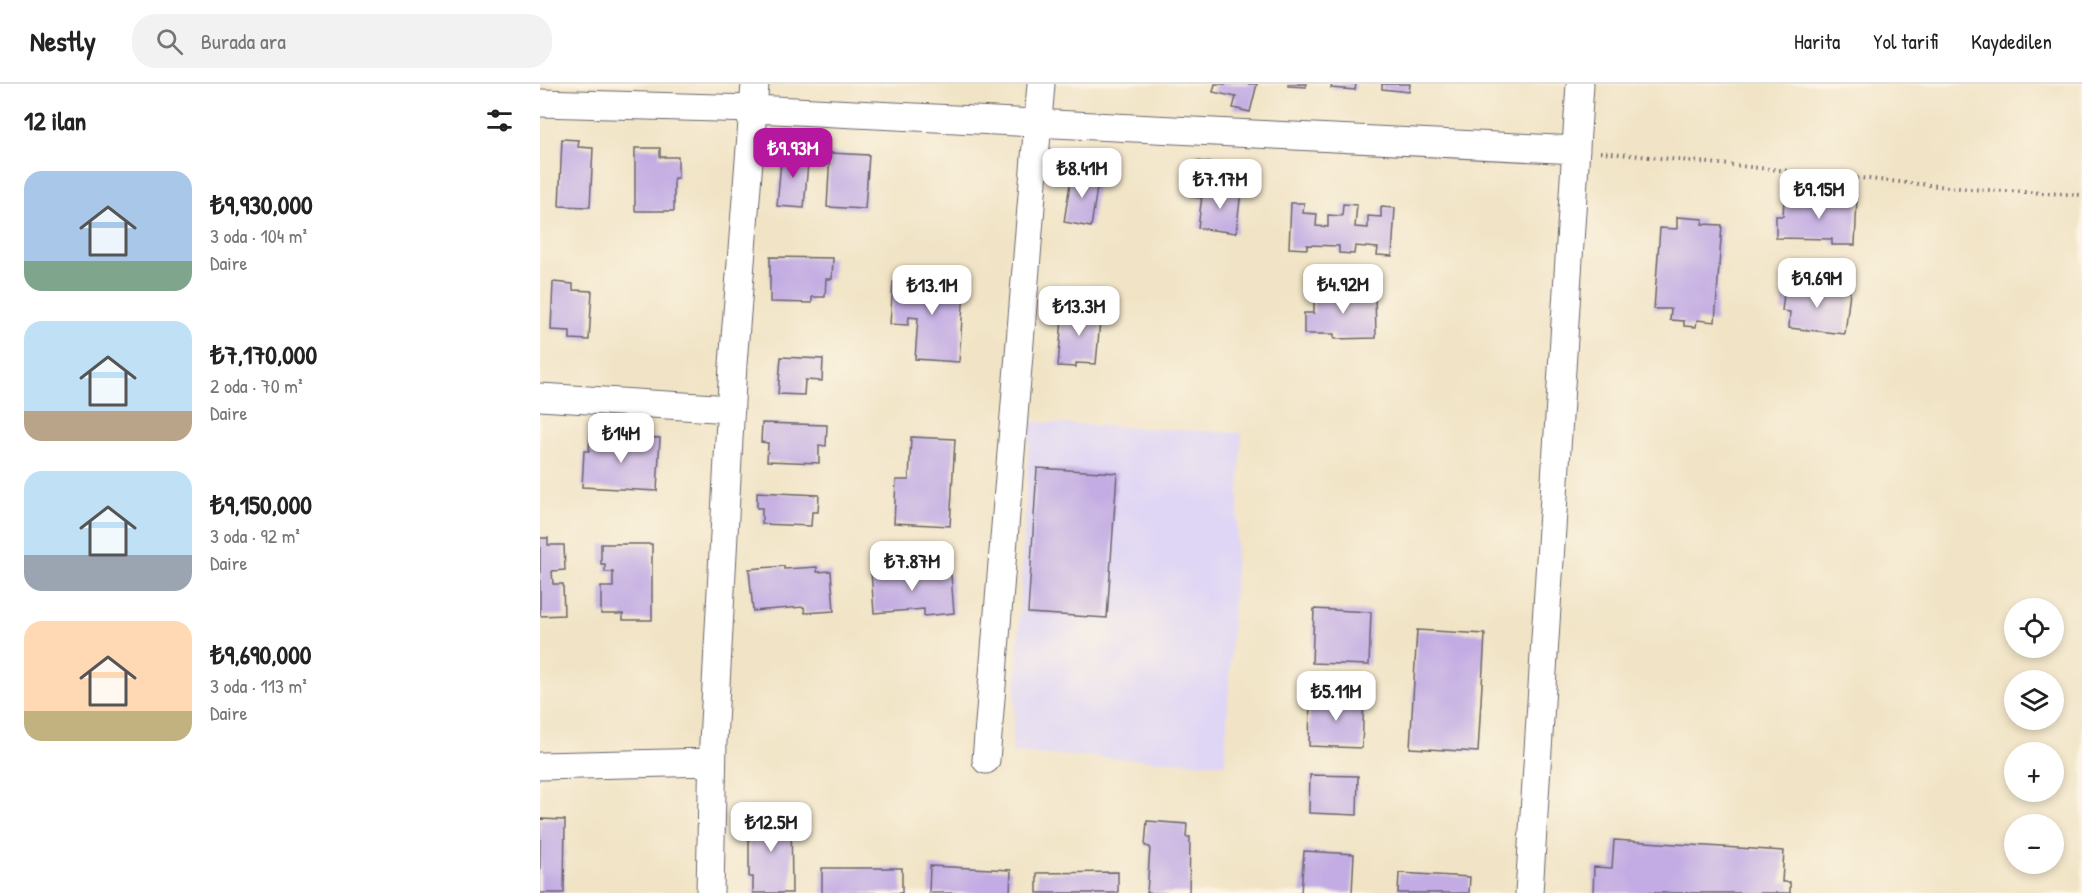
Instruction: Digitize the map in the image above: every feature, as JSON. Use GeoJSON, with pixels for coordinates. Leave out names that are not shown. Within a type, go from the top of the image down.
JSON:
{"type":"FeatureCollection","features":[{"type":"Feature","properties":{"kind":"street"},"geometry":{"type":"LineString","coordinates":[[986,760],[1041,84]]}},
{"type":"Feature","properties":{"kind":"street"},"geometry":{"type":"LineString","coordinates":[[1529,893],[1580,84]]}},
{"type":"Feature","properties":{"kind":"street"},"geometry":{"type":"LineString","coordinates":[[710,893],[712,762],[731,409],[754,97]]}},
{"type":"Feature","properties":{"kind":"street"},"geometry":{"type":"LineString","coordinates":[[540,103],[754,97],[1038,123],[1576,150]]}},
{"type":"Feature","properties":{"kind":"street"},"geometry":{"type":"LineString","coordinates":[[540,397],[731,409]]}},
{"type":"Feature","properties":{"kind":"street"},"geometry":{"type":"LineString","coordinates":[[540,766],[712,762]]}},
{"type":"Feature","properties":{"kind":"path"},"geometry":{"type":"LineString","coordinates":[[1576,150],[1969,189],[2082,195]]}},
{"type":"Feature","properties":{"kind":"shaded area"},"geometry":{"type":"Polygon","coordinates":[[[1030,422],[1242,433],[1225,764],[1012,753],[1030,422]]]}},
{"type":"Feature","properties":{"kind":"building"},"geometry":{"type":"Polygon","coordinates":[[[1215,84],[1257,84],[1250,112],[1233,108],[1236,97],[1213,92],[1215,84]]]}},
{"type":"Feature","properties":{"kind":"building"},"geometry":{"type":"Polygon","coordinates":[[[1288,84],[1306,84],[1306,87],[1288,86],[1288,84]]]}},
{"type":"Feature","properties":{"kind":"building"},"geometry":{"type":"Polygon","coordinates":[[[1332,84],[1356,84],[1355,90],[1331,88],[1332,84]]]}},
{"type":"Feature","properties":{"kind":"building"},"geometry":{"type":"Polygon","coordinates":[[[1382,84],[1410,84],[1409,92],[1382,89],[1382,84]]]}},
{"type":"Feature","properties":{"kind":"building"},"geometry":{"type":"Polygon","coordinates":[[[562,139],[579,140],[578,147],[593,148],[590,207],[559,206],[562,139]]]}},
{"type":"Feature","properties":{"kind":"building"},"geometry":{"type":"Polygon","coordinates":[[[635,148],[660,148],[660,157],[678,157],[678,178],[674,178],[674,211],[635,211],[635,148]]]}},
{"type":"Feature","properties":{"kind":"building"},"geometry":{"type":"Polygon","coordinates":[[[782,150],[809,152],[804,208],[777,206],[782,150]]]}},
{"type":"Feature","properties":{"kind":"building"},"geometry":{"type":"Polygon","coordinates":[[[830,153],[869,155],[865,209],[827,207],[830,153]]]}},
{"type":"Feature","properties":{"kind":"building"},"geometry":{"type":"Polygon","coordinates":[[[1196,161],[1229,165],[1226,188],[1202,184],[1201,198],[1192,197],[1196,161]]]}},
{"type":"Feature","properties":{"kind":"building"},"geometry":{"type":"Polygon","coordinates":[[[1072,171],[1099,175],[1091,227],[1064,222],[1072,171]]]}},
{"type":"Feature","properties":{"kind":"building"},"geometry":{"type":"Polygon","coordinates":[[[1203,187],[1241,192],[1236,233],[1198,228],[1203,187]]]}},
{"type":"Feature","properties":{"kind":"building"},"geometry":{"type":"Polygon","coordinates":[[[1784,198],[1857,199],[1855,245],[1832,245],[1832,239],[1776,238],[1776,216],[1783,216],[1784,198]]]}},
{"type":"Feature","properties":{"kind":"building"},"geometry":{"type":"Polygon","coordinates":[[[1291,203],[1304,203],[1303,213],[1317,214],[1316,226],[1328,227],[1328,215],[1342,216],[1343,204],[1357,205],[1355,227],[1368,228],[1368,216],[1381,217],[1381,207],[1395,208],[1392,256],[1377,255],[1378,248],[1355,246],[1354,254],[1339,253],[1339,246],[1307,245],[1307,249],[1289,248],[1291,203]]]}},
{"type":"Feature","properties":{"kind":"building"},"geometry":{"type":"Polygon","coordinates":[[[1677,217],[1703,219],[1702,224],[1722,225],[1715,322],[1697,320],[1696,327],[1684,326],[1684,321],[1670,320],[1671,309],[1654,309],[1660,228],[1677,229],[1677,217]]]}},
{"type":"Feature","properties":{"kind":"building"},"geometry":{"type":"Polygon","coordinates":[[[770,257],[833,258],[832,279],[826,279],[825,297],[812,297],[812,303],[770,302],[770,257]]]}},
{"type":"Feature","properties":{"kind":"building"},"geometry":{"type":"Polygon","coordinates":[[[937,274],[965,276],[959,362],[915,359],[918,318],[909,317],[908,325],[890,324],[893,282],[936,285],[937,274]]]}},
{"type":"Feature","properties":{"kind":"building"},"geometry":{"type":"Polygon","coordinates":[[[553,282],[573,284],[573,290],[592,291],[589,340],[570,339],[570,331],[551,330],[553,282]]]}},
{"type":"Feature","properties":{"kind":"building"},"geometry":{"type":"Polygon","coordinates":[[[1785,285],[1850,292],[1845,334],[1789,328],[1790,312],[1782,311],[1785,285]]]}},
{"type":"Feature","properties":{"kind":"building"},"geometry":{"type":"Polygon","coordinates":[[[1375,292],[1376,338],[1334,339],[1334,334],[1304,334],[1304,313],[1314,313],[1314,293],[1375,292]]]}},
{"type":"Feature","properties":{"kind":"building"},"geometry":{"type":"Polygon","coordinates":[[[1063,307],[1101,310],[1096,364],[1076,363],[1076,367],[1058,366],[1063,307]]]}},
{"type":"Feature","properties":{"kind":"building"},"geometry":{"type":"Polygon","coordinates":[[[781,357],[823,359],[822,381],[805,380],[804,395],[778,394],[781,357]]]}},
{"type":"Feature","properties":{"kind":"building"},"geometry":{"type":"Polygon","coordinates":[[[762,423],[827,425],[826,446],[819,445],[819,463],[767,461],[768,443],[761,442],[762,423]]]}},
{"type":"Feature","properties":{"kind":"building"},"geometry":{"type":"Polygon","coordinates":[[[590,433],[610,434],[609,442],[638,444],[638,437],[660,438],[657,491],[582,487],[584,451],[589,451],[590,433]]]}},
{"type":"Feature","properties":{"kind":"building"},"geometry":{"type":"Polygon","coordinates":[[[911,437],[955,439],[950,526],[894,523],[896,480],[909,480],[911,437]]]}},
{"type":"Feature","properties":{"kind":"building"},"geometry":{"type":"Polygon","coordinates":[[[1037,468],[1117,473],[1107,618],[1028,613],[1037,468]]]}},
{"type":"Feature","properties":{"kind":"building"},"geometry":{"type":"Polygon","coordinates":[[[757,492],[819,495],[818,512],[812,512],[811,526],[762,524],[762,508],[757,508],[757,492]]]}},
{"type":"Feature","properties":{"kind":"building"},"geometry":{"type":"Polygon","coordinates":[[[540,538],[548,538],[548,545],[564,545],[565,570],[552,571],[553,584],[563,584],[564,615],[540,616],[540,538]]]}},
{"type":"Feature","properties":{"kind":"building"},"geometry":{"type":"Polygon","coordinates":[[[601,544],[652,544],[652,620],[623,620],[623,614],[601,614],[601,587],[613,587],[613,572],[605,572],[605,564],[601,564],[601,544]]]}},
{"type":"Feature","properties":{"kind":"building"},"geometry":{"type":"Polygon","coordinates":[[[784,566],[784,569],[817,567],[817,572],[831,571],[834,611],[805,613],[804,607],[753,611],[749,569],[784,566]]]}},
{"type":"Feature","properties":{"kind":"building"},"geometry":{"type":"Polygon","coordinates":[[[904,569],[904,572],[938,569],[938,576],[951,575],[954,613],[924,616],[924,609],[874,613],[871,571],[904,569]]]}},
{"type":"Feature","properties":{"kind":"building"},"geometry":{"type":"Polygon","coordinates":[[[1314,609],[1371,612],[1369,665],[1312,663],[1314,609]]]}},
{"type":"Feature","properties":{"kind":"building"},"geometry":{"type":"Polygon","coordinates":[[[1417,630],[1485,634],[1478,752],[1410,748],[1417,630]]]}},
{"type":"Feature","properties":{"kind":"building"},"geometry":{"type":"Polygon","coordinates":[[[1310,696],[1364,698],[1362,748],[1309,746],[1310,696]]]}},
{"type":"Feature","properties":{"kind":"building"},"geometry":{"type":"Polygon","coordinates":[[[1310,775],[1358,776],[1357,815],[1309,813],[1310,775]]]}},
{"type":"Feature","properties":{"kind":"building"},"geometry":{"type":"Polygon","coordinates":[[[791,811],[792,893],[753,893],[753,877],[749,877],[749,828],[754,828],[753,812],[791,811]]]}},
{"type":"Feature","properties":{"kind":"building"},"geometry":{"type":"Polygon","coordinates":[[[540,819],[565,820],[564,893],[540,893],[540,819]]]}},
{"type":"Feature","properties":{"kind":"building"},"geometry":{"type":"Polygon","coordinates":[[[1147,821],[1187,824],[1186,837],[1190,837],[1189,893],[1147,893],[1150,847],[1145,846],[1147,821]]]}},
{"type":"Feature","properties":{"kind":"building"},"geometry":{"type":"Polygon","coordinates":[[[1614,840],[1784,851],[1782,882],[1790,882],[1790,893],[1593,893],[1594,867],[1612,868],[1614,840]]]}},
{"type":"Feature","properties":{"kind":"building"},"geometry":{"type":"Polygon","coordinates":[[[1304,851],[1354,854],[1352,893],[1301,893],[1304,851]]]}},
{"type":"Feature","properties":{"kind":"building"},"geometry":{"type":"Polygon","coordinates":[[[930,866],[1011,870],[1010,893],[929,893],[930,866]]]}},
{"type":"Feature","properties":{"kind":"building"},"geometry":{"type":"Polygon","coordinates":[[[822,868],[902,868],[902,893],[822,893],[822,868]]]}},
{"type":"Feature","properties":{"kind":"building"},"geometry":{"type":"Polygon","coordinates":[[[1118,872],[1118,893],[1037,893],[1037,873],[1118,872]]]}},
{"type":"Feature","properties":{"kind":"building"},"geometry":{"type":"Polygon","coordinates":[[[1399,873],[1470,877],[1469,893],[1398,893],[1399,873]]]}}]}
